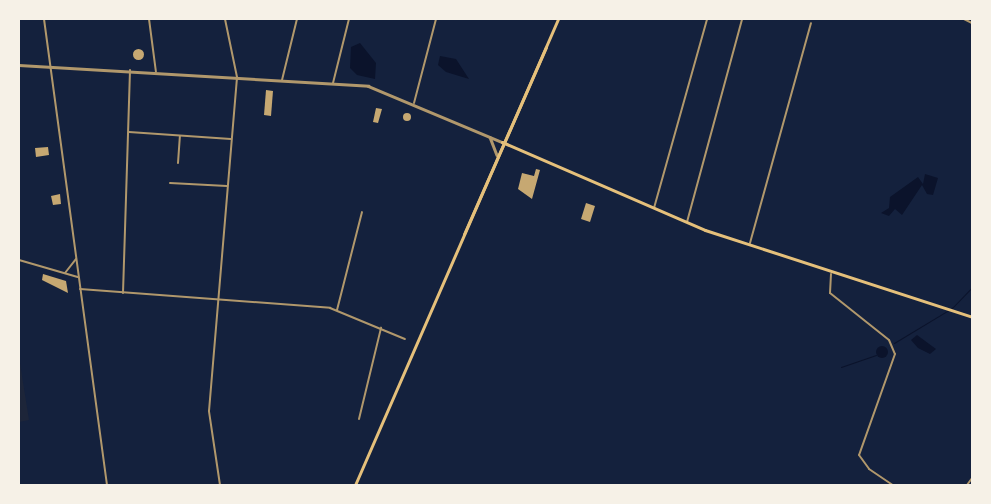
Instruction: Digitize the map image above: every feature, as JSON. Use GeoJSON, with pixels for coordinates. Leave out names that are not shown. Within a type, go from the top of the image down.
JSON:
{"type":"FeatureCollection","features":[{"type":"Feature","properties":{"kind":"main road"},"geometry":{"type":"LineString","coordinates":[[355,485],[558,19]]}},
{"type":"Feature","properties":{"kind":"main road"},"geometry":{"type":"LineString","coordinates":[[504,142],[687,222],[750,246],[948,311],[972,316]]}},
{"type":"Feature","properties":{"kind":"main road"},"geometry":{"type":"LineString","coordinates":[[462,241],[504,142]]}},
{"type":"Feature","properties":{"kind":"street"},"geometry":{"type":"LineString","coordinates":[[44,19],[107,485]]}},
{"type":"Feature","properties":{"kind":"street"},"geometry":{"type":"LineString","coordinates":[[149,19],[156,72]]}},
{"type":"Feature","properties":{"kind":"street"},"geometry":{"type":"LineString","coordinates":[[220,485],[209,411],[237,77],[225,19]]}},
{"type":"Feature","properties":{"kind":"street"},"geometry":{"type":"LineString","coordinates":[[282,80],[298,19]]}},
{"type":"Feature","properties":{"kind":"street"},"geometry":{"type":"LineString","coordinates":[[333,83],[349,19]]}},
{"type":"Feature","properties":{"kind":"street"},"geometry":{"type":"LineString","coordinates":[[414,103],[436,19]]}},
{"type":"Feature","properties":{"kind":"street"},"geometry":{"type":"LineString","coordinates":[[654,208],[707,19]]}},
{"type":"Feature","properties":{"kind":"street"},"geometry":{"type":"LineString","coordinates":[[687,222],[742,19]]}},
{"type":"Feature","properties":{"kind":"street"},"geometry":{"type":"LineString","coordinates":[[964,19],[972,23]]}},
{"type":"Feature","properties":{"kind":"street"},"geometry":{"type":"LineString","coordinates":[[750,246],[811,23]]}},
{"type":"Feature","properties":{"kind":"street"},"geometry":{"type":"LineString","coordinates":[[19,65],[50,65],[368,86],[414,103],[504,142]]}},
{"type":"Feature","properties":{"kind":"street"},"geometry":{"type":"LineString","coordinates":[[123,293],[130,70]]}},
{"type":"Feature","properties":{"kind":"street"},"geometry":{"type":"LineString","coordinates":[[129,132],[232,139]]}},
{"type":"Feature","properties":{"kind":"street"},"geometry":{"type":"LineString","coordinates":[[178,163],[180,136]]}},
{"type":"Feature","properties":{"kind":"street"},"geometry":{"type":"LineString","coordinates":[[490,136],[497,155]]}},
{"type":"Feature","properties":{"kind":"street"},"geometry":{"type":"LineString","coordinates":[[170,186],[170,181],[227,186]]}},
{"type":"Feature","properties":{"kind":"street"},"geometry":{"type":"LineString","coordinates":[[337,310],[362,212]]}},
{"type":"Feature","properties":{"kind":"street"},"geometry":{"type":"LineString","coordinates":[[65,273],[76,259]]}},
{"type":"Feature","properties":{"kind":"street"},"geometry":{"type":"LineString","coordinates":[[19,260],[78,277]]}},
{"type":"Feature","properties":{"kind":"street"},"geometry":{"type":"LineString","coordinates":[[831,274],[829,291],[890,340],[895,354],[859,455],[870,469],[893,485]]}},
{"type":"Feature","properties":{"kind":"street"},"geometry":{"type":"LineString","coordinates":[[80,289],[337,310],[406,339]]}},
{"type":"Feature","properties":{"kind":"street"},"geometry":{"type":"LineString","coordinates":[[359,419],[380,328]]}},
{"type":"Feature","properties":{"kind":"street"},"geometry":{"type":"LineString","coordinates":[[967,485],[972,478]]}},
{"type":"Feature","properties":{"kind":"shaded area"},"geometry":{"type":"Polygon","coordinates":[[[360,43],[376,63],[375,79],[357,75],[350,68],[351,47],[360,43]]]}},
{"type":"Feature","properties":{"kind":"shaded area"},"geometry":{"type":"Polygon","coordinates":[[[440,56],[456,59],[469,79],[446,72],[438,65],[440,56]]]}},
{"type":"Feature","properties":{"kind":"shaded area"},"geometry":{"type":"Polygon","coordinates":[[[925,174],[938,178],[933,195],[927,194],[922,185],[902,215],[895,209],[889,216],[881,213],[889,208],[890,197],[918,177],[923,184],[925,174]]]}},
{"type":"Feature","properties":{"kind":"shaded area"},"geometry":{"type":"Polygon","coordinates":[[[917,335],[936,349],[930,354],[918,348],[911,340],[917,335]]]}},
{"type":"Feature","properties":{"kind":"shaded area"},"geometry":{"type":"Polygon","coordinates":[[[884,346],[887,347],[887,357],[880,358],[877,357],[876,350],[877,347],[884,346]]]}},
{"type":"Feature","properties":{"kind":"shaded area"},"geometry":{"type":"Polygon","coordinates":[[[19,357],[29,420],[19,422],[19,357]]]}},
{"type":"Feature","properties":{"kind":"building"},"geometry":{"type":"Polygon","coordinates":[[[138,48],[144,54],[138,60],[132,54],[138,48]]]}},
{"type":"Feature","properties":{"kind":"building"},"geometry":{"type":"Polygon","coordinates":[[[266,90],[273,91],[271,116],[264,115],[266,90]]]}},
{"type":"Feature","properties":{"kind":"building"},"geometry":{"type":"Polygon","coordinates":[[[376,108],[382,109],[378,123],[373,122],[376,108]]]}},
{"type":"Feature","properties":{"kind":"building"},"geometry":{"type":"Polygon","coordinates":[[[407,113],[411,117],[407,121],[403,117],[407,113]]]}},
{"type":"Feature","properties":{"kind":"building"},"geometry":{"type":"Polygon","coordinates":[[[48,147],[49,155],[36,157],[35,148],[48,147]]]}},
{"type":"Feature","properties":{"kind":"building"},"geometry":{"type":"Polygon","coordinates":[[[536,169],[540,170],[532,199],[518,189],[522,173],[534,176],[536,169]]]}},
{"type":"Feature","properties":{"kind":"building"},"geometry":{"type":"Polygon","coordinates":[[[60,194],[61,204],[53,205],[51,196],[60,194]]]}},
{"type":"Feature","properties":{"kind":"building"},"geometry":{"type":"Polygon","coordinates":[[[586,203],[595,206],[590,222],[581,219],[586,203]]]}},
{"type":"Feature","properties":{"kind":"building"},"geometry":{"type":"Polygon","coordinates":[[[43,274],[66,281],[68,293],[42,280],[43,274]]]}},
{"type":"Feature","properties":{"kind":"waterway"},"geometry":{"type":"LineString","coordinates":[[894,343],[952,308],[972,287]]}},
{"type":"Feature","properties":{"kind":"waterway"},"geometry":{"type":"LineString","coordinates":[[841,367],[876,355]]}}]}
